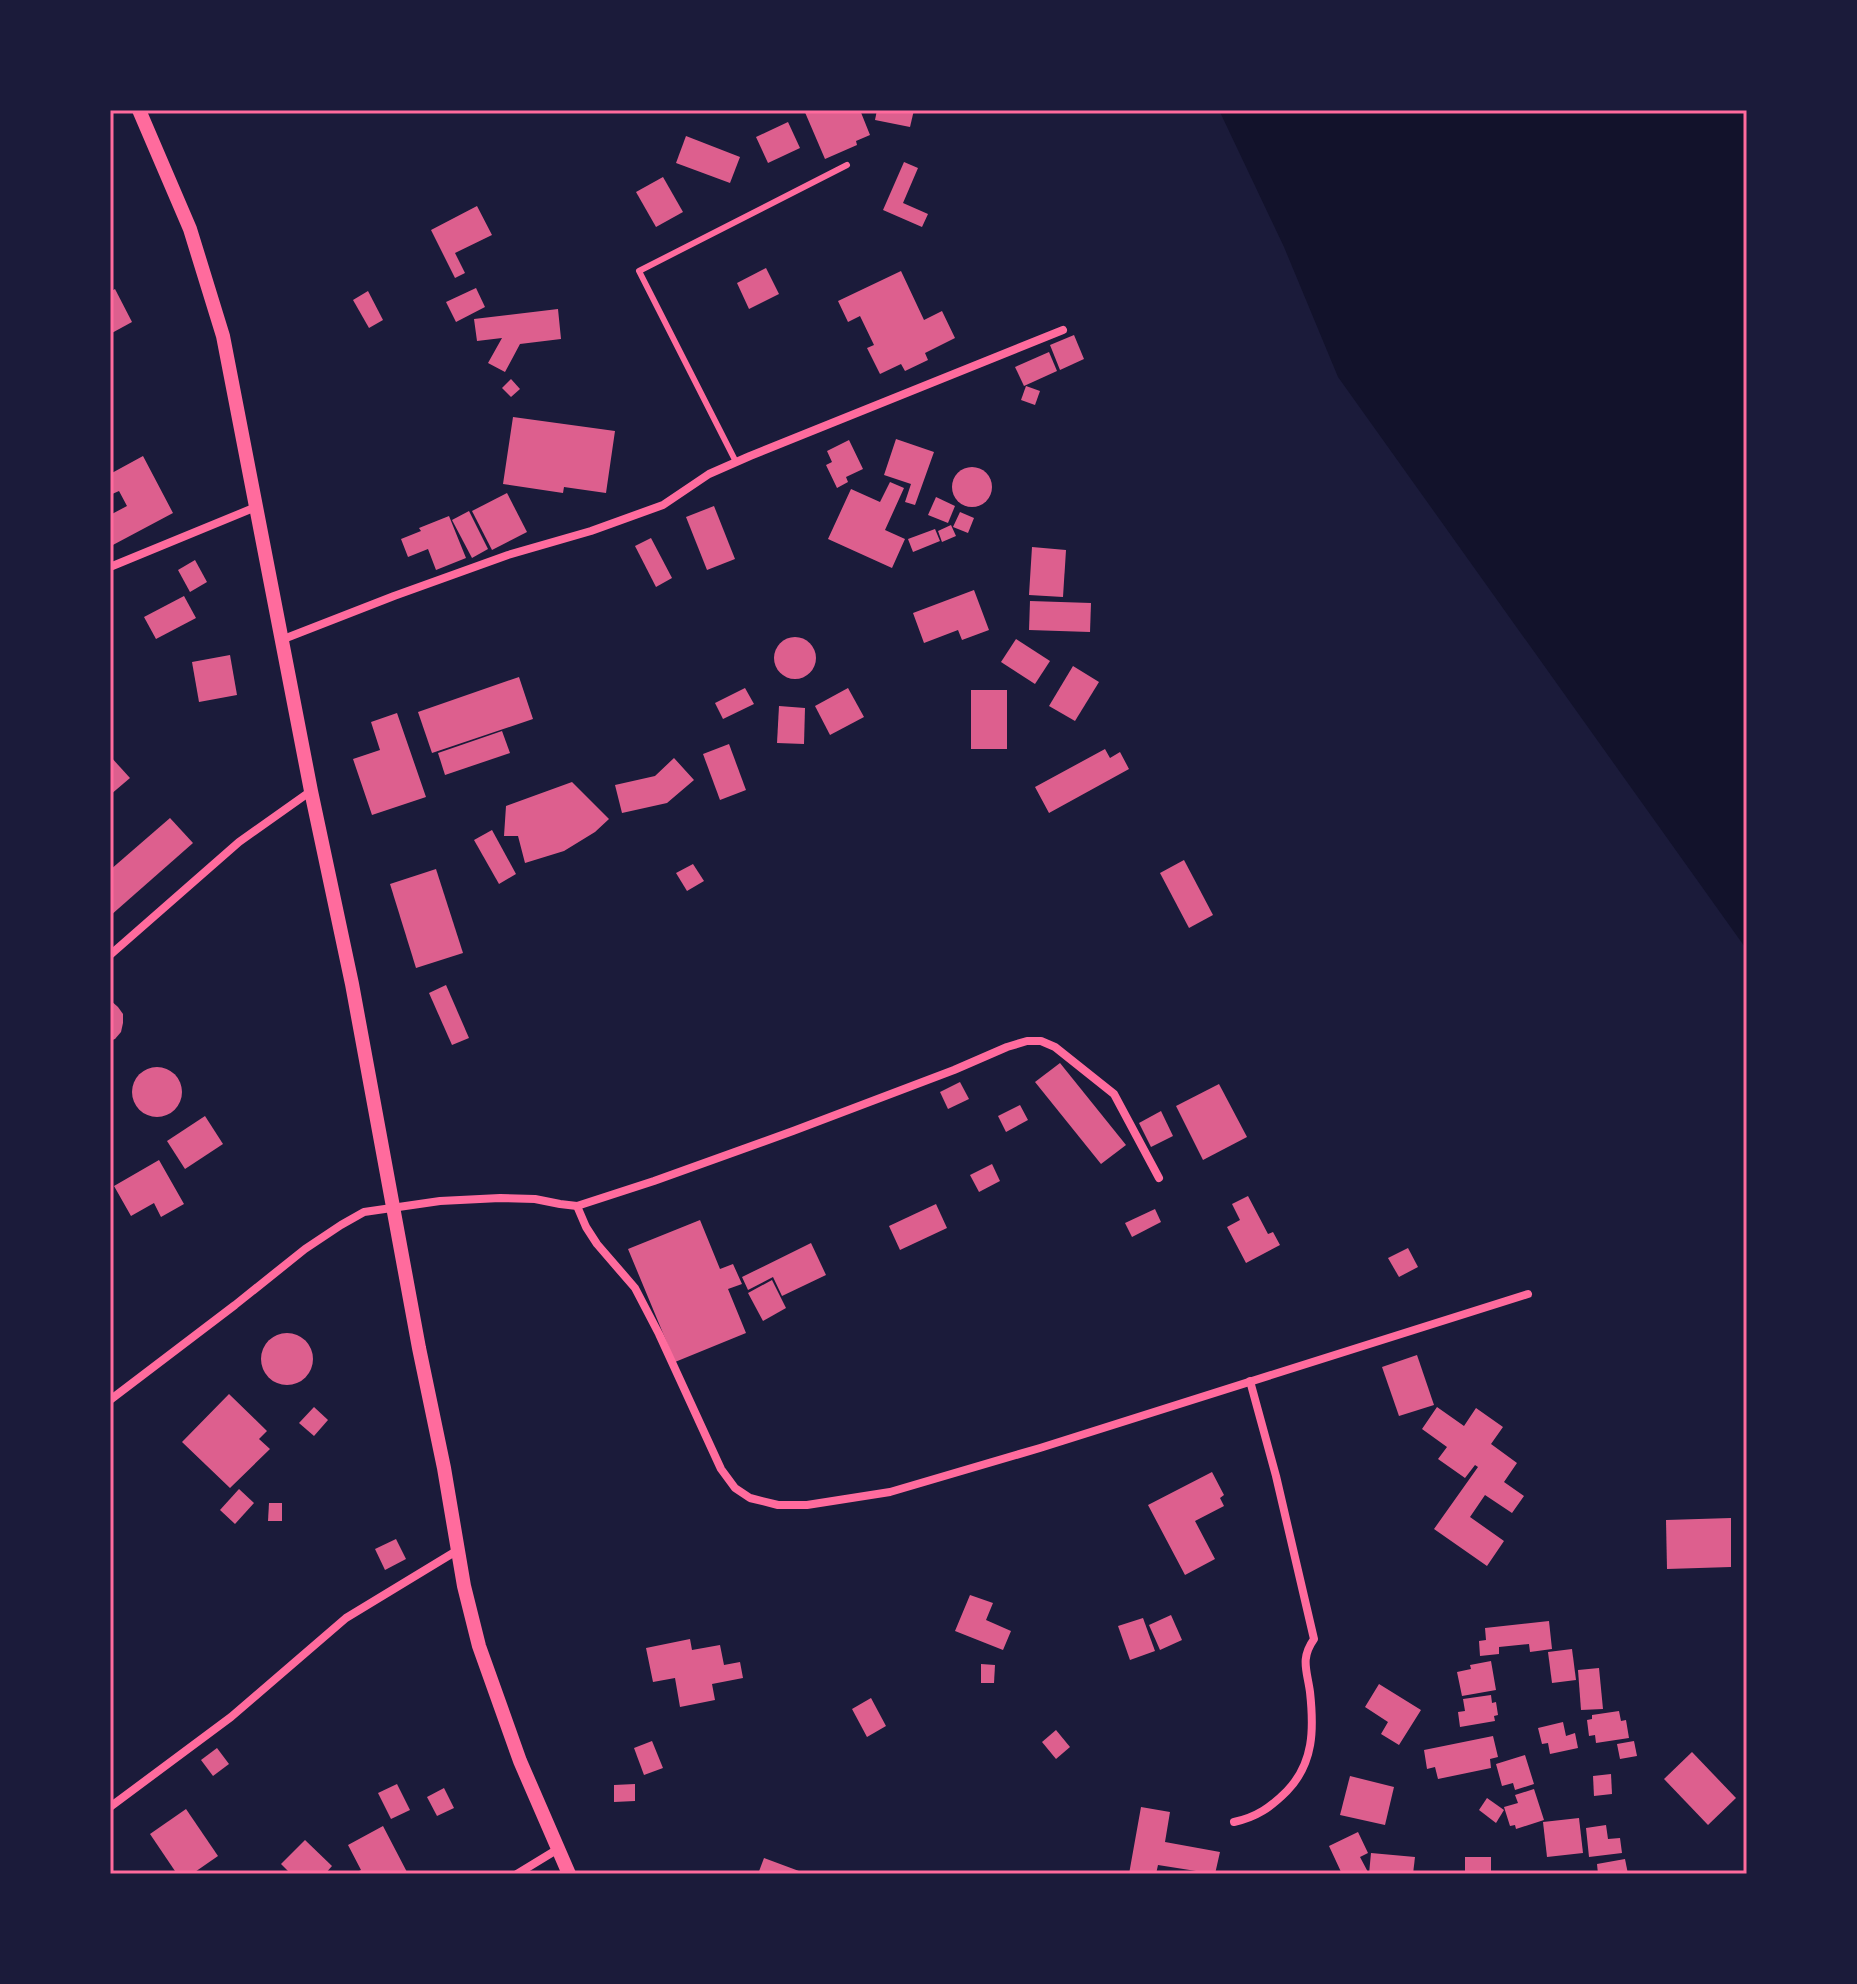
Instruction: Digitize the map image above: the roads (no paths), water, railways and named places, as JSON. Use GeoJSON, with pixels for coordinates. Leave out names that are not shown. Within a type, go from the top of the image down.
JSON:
{"type":"FeatureCollection","features":[{"type":"Feature","properties":{"kind":"street"},"geometry":{"type":"LineString","coordinates":[[139,110],[190,229],[223,336],[311,791],[352,984],[464,1586],[479,1646],[520,1761],[569,1874]]}},
{"type":"Feature","properties":{"kind":"street"},"geometry":{"type":"LineString","coordinates":[[281,640],[493,560],[591,531],[663,505],[709,474],[736,462],[1063,330]]}},
{"type":"Feature","properties":{"kind":"street"},"geometry":{"type":"LineString","coordinates":[[110,567],[257,507]]}},
{"type":"Feature","properties":{"kind":"street"},"geometry":{"type":"LineString","coordinates":[[110,955],[239,842],[311,791]]}},
{"type":"Feature","properties":{"kind":"street"},"geometry":{"type":"LineString","coordinates":[[110,1400],[305,1249],[364,1212],[440,1201],[500,1198],[535,1199],[577,1206],[793,1131],[1027,1041],[1041,1041],[1055,1047],[1114,1094],[1159,1178]]}},
{"type":"Feature","properties":{"kind":"street"},"geometry":{"type":"LineString","coordinates":[[577,1206],[597,1244],[635,1288],[721,1469],[735,1488],[750,1498],[778,1505],[807,1505],[890,1492],[1040,1448],[1528,1294]]}},
{"type":"Feature","properties":{"kind":"street"},"geometry":{"type":"LineString","coordinates":[[1234,1822],[1250,1819],[1267,1809],[1292,1785],[1304,1769],[1312,1736],[1305,1655],[1314,1639],[1250,1381]]}},
{"type":"Feature","properties":{"kind":"street"},"geometry":{"type":"LineString","coordinates":[[110,1807],[231,1717],[346,1618],[458,1550]]}},
{"type":"Feature","properties":{"kind":"street"},"geometry":{"type":"LineString","coordinates":[[517,1874],[558,1849]]}},
{"type":"Feature","properties":{"kind":"lane"},"geometry":{"type":"LineString","coordinates":[[736,462],[639,271],[847,165]]}}]}
